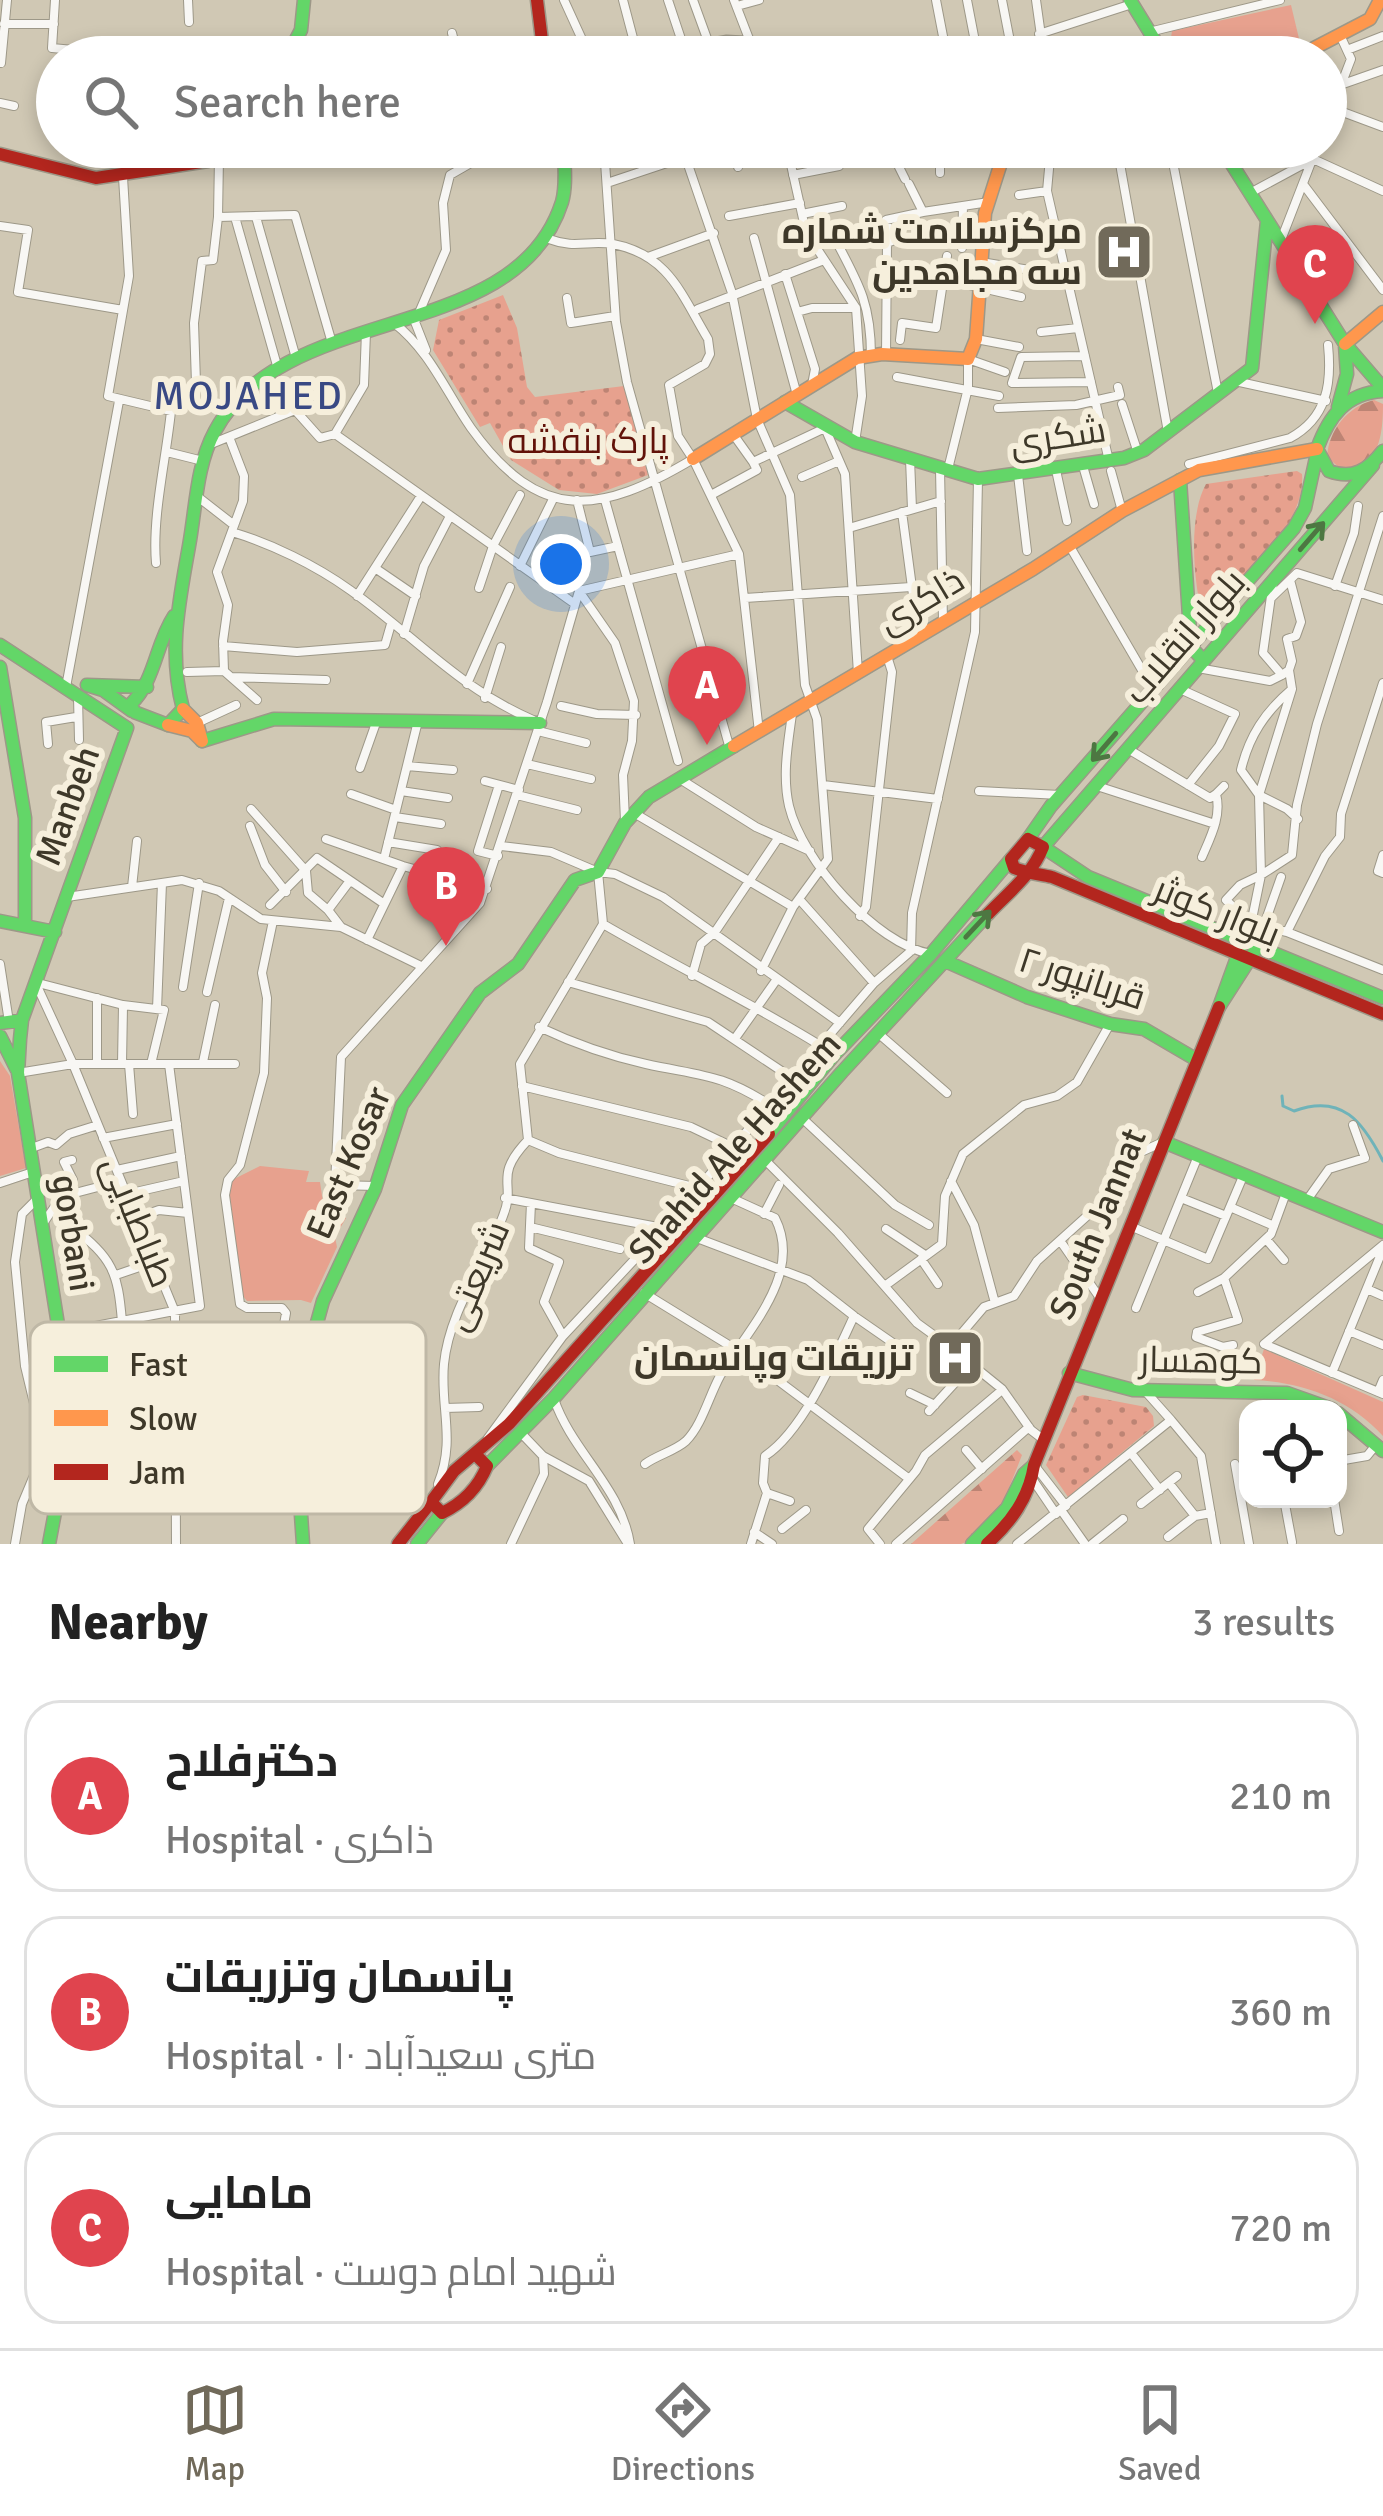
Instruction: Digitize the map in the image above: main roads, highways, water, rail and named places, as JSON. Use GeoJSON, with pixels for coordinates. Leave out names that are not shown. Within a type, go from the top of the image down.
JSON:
{"type":"FeatureCollection","features":[{"type":"Feature","properties":{"kind":"main road"},"geometry":{"type":"LineString","coordinates":[[298,36],[304,0]]}},
{"type":"Feature","properties":{"kind":"main road"},"geometry":{"type":"LineString","coordinates":[[537,0],[541,36]]}},
{"type":"Feature","properties":{"kind":"main road"},"geometry":{"type":"LineString","coordinates":[[1338,36],[1370,19],[1380,0]]}},
{"type":"Feature","properties":{"kind":"main road"},"geometry":{"type":"LineString","coordinates":[[1131,2],[1152,36]]}},
{"type":"Feature","properties":{"kind":"main road"},"geometry":{"type":"LineString","coordinates":[[0,154],[36,163]]}},
{"type":"Feature","properties":{"kind":"main road"},"geometry":{"type":"LineString","coordinates":[[56,168],[96,178],[162,168]]}},
{"type":"Feature","properties":{"kind":"main road"},"geometry":{"type":"LineString","coordinates":[[202,741],[197,723],[183,710],[171,656],[205,462],[225,415],[296,360],[484,288],[522,267],[549,239],[561,213],[566,168]]}},
{"type":"Feature","properties":{"kind":"main road"},"geometry":{"type":"LineString","coordinates":[[693,459],[871,356],[968,359],[976,338],[989,202],[999,168]]}},
{"type":"Feature","properties":{"kind":"main road"},"geometry":{"type":"LineString","coordinates":[[1235,168],[1345,344],[1383,390],[1331,405]]}},
{"type":"Feature","properties":{"kind":"main road","name":"شکری"},"geometry":{"type":"LineString","coordinates":[[791,399],[825,428],[855,442],[978,479],[1110,466],[1168,432],[1252,368],[1267,221]]}},
{"type":"Feature","properties":{"kind":"main road"},"geometry":{"type":"LineString","coordinates":[[1345,344],[1383,312]]}},
{"type":"Feature","properties":{"kind":"main road","name":"بلوار انقلاب"},"geometry":{"type":"LineString","coordinates":[[1011,859],[1300,518],[1331,405],[1347,374],[1345,344]]}},
{"type":"Feature","properties":{"kind":"main road"},"geometry":{"type":"LineString","coordinates":[[1317,451],[1323,465],[1337,475],[1358,473],[1373,465]]}},
{"type":"Feature","properties":{"kind":"main road","name":"ذاکری"},"geometry":{"type":"LineString","coordinates":[[598,872],[629,818],[649,797],[1122,511],[1199,470],[1317,451]]}},
{"type":"Feature","properties":{"kind":"main road","name":"بلوار انقلاب"},"geometry":{"type":"LineString","coordinates":[[1028,871],[1066,820],[1383,451]]}},
{"type":"Feature","properties":{"kind":"main road"},"geometry":{"type":"LineString","coordinates":[[1180,480],[1191,647],[1201,664]]}},
{"type":"Feature","properties":{"kind":"main road"},"geometry":{"type":"LineString","coordinates":[[134,712],[131,704],[148,687],[163,633],[175,616]]}},
{"type":"Feature","properties":{"kind":"main road"},"geometry":{"type":"LineString","coordinates":[[0,645],[77,690],[103,690],[134,712],[192,731],[202,741]]}},
{"type":"Feature","properties":{"kind":"main road"},"geometry":{"type":"LineString","coordinates":[[0,667],[25,818],[25,923]]}},
{"type":"Feature","properties":{"kind":"main road"},"geometry":{"type":"LineString","coordinates":[[77,690],[148,687]]}},
{"type":"Feature","properties":{"kind":"main road","name":"Manbeh"},"geometry":{"type":"LineString","coordinates":[[18,1073],[20,1040],[10,1022],[37,985],[127,728],[77,690]]}},
{"type":"Feature","properties":{"kind":"main road"},"geometry":{"type":"LineString","coordinates":[[168,725],[183,710]]}},
{"type":"Feature","properties":{"kind":"main road"},"geometry":{"type":"LineString","coordinates":[[202,741],[274,718],[539,727]]}},
{"type":"Feature","properties":{"kind":"main road"},"geometry":{"type":"LineString","coordinates":[[1056,801],[1054,814],[1066,820]]}},
{"type":"Feature","properties":{"kind":"main road","name":"بلوار کوثر"},"geometry":{"type":"LineString","coordinates":[[1028,839],[1118,897]]}},
{"type":"Feature","properties":{"kind":"main road","name":"بلوار کوثر"},"geometry":{"type":"LineString","coordinates":[[1011,859],[1014,868],[1118,897],[1383,998]]}},
{"type":"Feature","properties":{"kind":"main road","name":"Shahid Ale Hashem"},"geometry":{"type":"LineString","coordinates":[[1011,859],[784,1117],[476,1456],[466,1459],[436,1502],[454,1509],[1028,871]]}},
{"type":"Feature","properties":{"kind":"main road","name":"East Kosar"},"geometry":{"type":"LineString","coordinates":[[318,1322],[376,1186],[402,1105],[480,993],[518,964],[575,880],[598,872]]}},
{"type":"Feature","properties":{"kind":"main road"},"geometry":{"type":"LineString","coordinates":[[0,921],[55,932]]}},
{"type":"Feature","properties":{"kind":"main road","name":"بلوار کوثر"},"geometry":{"type":"LineString","coordinates":[[1247,949],[1383,1014]]}},
{"type":"Feature","properties":{"kind":"main road","name":"South Jannat"},"geometry":{"type":"LineString","coordinates":[[987,1544],[1018,1511],[1033,1480],[1034,1465],[1069,1373],[1247,949]]}},
{"type":"Feature","properties":{"kind":"main road","name":"قربانپور ۲"},"geometry":{"type":"LineString","coordinates":[[945,961],[1028,997],[1110,1024],[1123,1021],[1146,1030],[1197,1060]]}},
{"type":"Feature","properties":{"kind":"main road"},"geometry":{"type":"LineString","coordinates":[[0,1036],[18,1073]]}},
{"type":"Feature","properties":{"kind":"main road","name":"gorbani"},"geometry":{"type":"LineString","coordinates":[[18,1073],[57,1322]]}},
{"type":"Feature","properties":{"kind":"main road"},"geometry":{"type":"LineString","coordinates":[[1164,1142],[1383,1232]]}},
{"type":"Feature","properties":{"kind":"main road","name":"کوهسار"},"geometry":{"type":"LineString","coordinates":[[1069,1373],[1146,1392],[1279,1392],[1303,1400]]}},
{"type":"Feature","properties":{"kind":"main road","name":"کوهسار"},"geometry":{"type":"LineString","coordinates":[[1347,1421],[1380,1447]]}},
{"type":"Feature","properties":{"kind":"main road"},"geometry":{"type":"LineString","coordinates":[[476,1456],[488,1466]]}},
{"type":"Feature","properties":{"kind":"main road","name":"South Jannat"},"geometry":{"type":"LineString","coordinates":[[971,1544],[1006,1508],[1034,1465]]}},
{"type":"Feature","properties":{"kind":"main road"},"geometry":{"type":"LineString","coordinates":[[426,1513],[436,1502]]}},
{"type":"Feature","properties":{"kind":"main road"},"geometry":{"type":"LineString","coordinates":[[417,1544],[436,1502]]}},
{"type":"Feature","properties":{"kind":"main road","name":"gorbani"},"geometry":{"type":"LineString","coordinates":[[49,1544],[54,1514]]}},
{"type":"Feature","properties":{"kind":"main road","name":"East Kosar"},"geometry":{"type":"LineString","coordinates":[[301,1514],[303,1544]]}},
{"type":"Feature","properties":{"kind":"main road"},"geometry":{"type":"LineString","coordinates":[[398,1544],[425,1514]]}},
{"type":"Feature","properties":{"kind":"waterway"},"geometry":{"type":"LineString","coordinates":[[1282,1096],[1283,1106],[1294,1111],[1325,1106],[1349,1115],[1383,1161]]}},
{"type":"Feature","properties":{"kind":"place","name":"مرکزسلامت شماره سه مجاهدین"},"geometry":{"type":"Point","coordinates":[1124,252]}},
{"type":"Feature","properties":{"kind":"place","name":"مامایی"},"geometry":{"type":"Point","coordinates":[1315,324]}},
{"type":"Feature","properties":{"kind":"place","name":"دکترفلاح"},"geometry":{"type":"Point","coordinates":[707,745]}},
{"type":"Feature","properties":{"kind":"place","name":"پانسمان وتزریقات"},"geometry":{"type":"Point","coordinates":[446,946]}},
{"type":"Feature","properties":{"kind":"place","name":"تزریقات وپانسمان"},"geometry":{"type":"Point","coordinates":[955,1358]}},
{"type":"Feature","properties":{"kind":"district","name":"MOJAHED"},"geometry":{"type":"Point","coordinates":[249,396]}},
{"type":"Feature","properties":{"kind":"park label","name":"پارک بنفشه"},"geometry":{"type":"Point","coordinates":[588,441]}}]}
